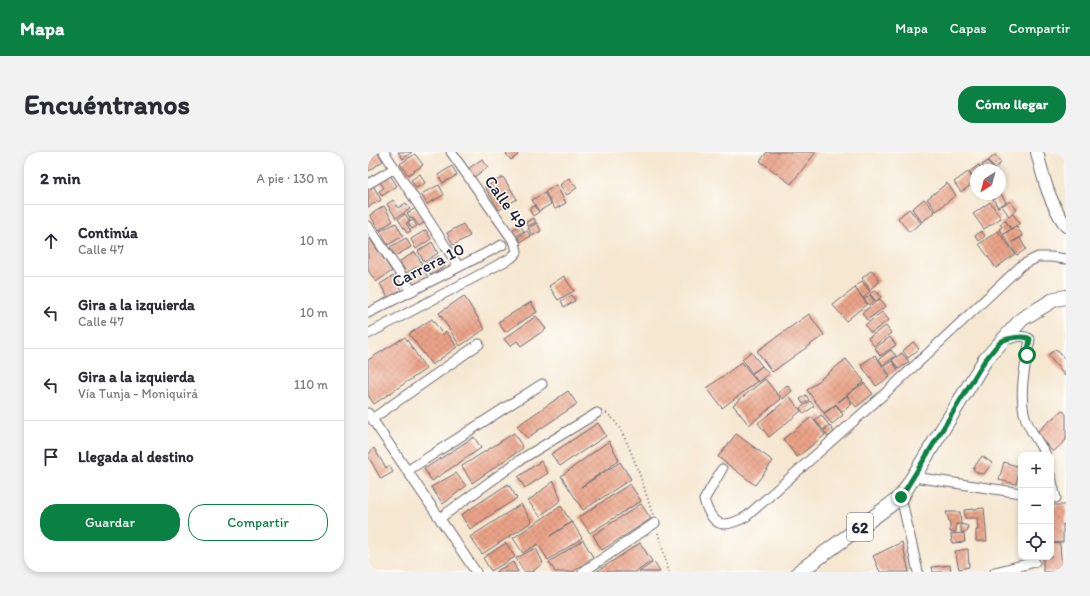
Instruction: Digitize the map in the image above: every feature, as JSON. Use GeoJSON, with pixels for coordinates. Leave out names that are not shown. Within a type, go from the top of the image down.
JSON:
{"type":"FeatureCollection","features":[{"type":"Feature","properties":{"kind":"main road","name":"62"},"geometry":{"type":"LineString","coordinates":[[799,572],[901,497],[985,360],[1022,319],[1055,299],[1066,297]]}},
{"type":"Feature","properties":{"kind":"street"},"geometry":{"type":"LineString","coordinates":[[384,152],[459,267]]}},
{"type":"Feature","properties":{"kind":"street","name":"Calle 49"},"geometry":{"type":"LineString","coordinates":[[368,334],[511,258],[517,252],[515,243],[451,152]]}},
{"type":"Feature","properties":{"kind":"street"},"geometry":{"type":"LineString","coordinates":[[1037,152],[1044,184],[1056,211],[1066,226]]}},
{"type":"Feature","properties":{"kind":"street"},"geometry":{"type":"LineString","coordinates":[[368,184],[395,168]]}},
{"type":"Feature","properties":{"kind":"street"},"geometry":{"type":"LineString","coordinates":[[368,226],[412,291]]}},
{"type":"Feature","properties":{"kind":"street","name":"Carrera 10"},"geometry":{"type":"LineString","coordinates":[[368,313],[502,245]]}},
{"type":"Feature","properties":{"kind":"street"},"geometry":{"type":"LineString","coordinates":[[722,469],[704,500],[708,514],[716,522],[726,525],[735,523],[747,516],[891,388],[1022,265],[1038,257],[1066,259]]}},
{"type":"Feature","properties":{"kind":"street"},"geometry":{"type":"LineString","coordinates":[[1002,341],[1026,336],[1030,339],[1022,389],[1024,414],[1044,452]]}},
{"type":"Feature","properties":{"kind":"street"},"geometry":{"type":"LineString","coordinates":[[476,572],[370,416],[479,344]]}},
{"type":"Feature","properties":{"kind":"street"},"geometry":{"type":"LineString","coordinates":[[407,471],[542,384]]}},
{"type":"Feature","properties":{"kind":"street"},"geometry":{"type":"LineString","coordinates":[[440,518],[520,460],[597,413]]}},
{"type":"Feature","properties":{"kind":"street"},"geometry":{"type":"LineString","coordinates":[[914,477],[1018,493]]}},
{"type":"Feature","properties":{"kind":"street"},"geometry":{"type":"LineString","coordinates":[[901,497],[918,572]]}},
{"type":"Feature","properties":{"kind":"street"},"geometry":{"type":"LineString","coordinates":[[1054,497],[1066,499]]}},
{"type":"Feature","properties":{"kind":"street"},"geometry":{"type":"LineString","coordinates":[[583,572],[656,523]]}},
{"type":"Feature","properties":{"kind":"street"},"geometry":{"type":"LineString","coordinates":[[995,572],[1034,560],[1035,572]]}},
{"type":"Feature","properties":{"kind":"path"},"geometry":{"type":"LineString","coordinates":[[597,413],[608,413],[622,432],[656,523],[669,572]]}},
{"type":"Feature","properties":{"kind":"building"},"geometry":{"type":"Polygon","coordinates":[[[373,152],[377,152],[383,161],[369,171],[368,155],[373,152]]]}},
{"type":"Feature","properties":{"kind":"building"},"geometry":{"type":"Polygon","coordinates":[[[398,152],[412,152],[403,159],[398,152]]]}},
{"type":"Feature","properties":{"kind":"building"},"geometry":{"type":"Polygon","coordinates":[[[508,152],[516,152],[518,155],[511,160],[506,154],[508,152]]]}},
{"type":"Feature","properties":{"kind":"building"},"geometry":{"type":"Polygon","coordinates":[[[767,152],[816,152],[791,184],[760,161],[767,152]]]}},
{"type":"Feature","properties":{"kind":"building"},"geometry":{"type":"Polygon","coordinates":[[[415,154],[423,165],[408,175],[400,164],[415,154]]]}},
{"type":"Feature","properties":{"kind":"building"},"geometry":{"type":"Polygon","coordinates":[[[995,155],[1001,163],[990,164],[988,161],[995,155]]]}},
{"type":"Feature","properties":{"kind":"building"},"geometry":{"type":"Polygon","coordinates":[[[482,159],[488,167],[474,177],[468,169],[482,159]]]}},
{"type":"Feature","properties":{"kind":"building"},"geometry":{"type":"Polygon","coordinates":[[[452,166],[457,175],[443,183],[438,175],[452,166]]]}},
{"type":"Feature","properties":{"kind":"building"},"geometry":{"type":"Polygon","coordinates":[[[968,172],[970,175],[970,186],[961,192],[954,182],[968,172]]]}},
{"type":"Feature","properties":{"kind":"building"},"geometry":{"type":"Polygon","coordinates":[[[420,174],[425,183],[416,188],[411,180],[420,174]]]}},
{"type":"Feature","properties":{"kind":"building"},"geometry":{"type":"Polygon","coordinates":[[[390,175],[397,186],[382,196],[379,191],[384,188],[380,182],[390,175]]]}},
{"type":"Feature","properties":{"kind":"building"},"geometry":{"type":"Polygon","coordinates":[[[503,177],[517,199],[499,210],[485,187],[503,177]]]}},
{"type":"Feature","properties":{"kind":"building"},"geometry":{"type":"Polygon","coordinates":[[[569,178],[577,188],[567,195],[560,185],[569,178]]]}},
{"type":"Feature","properties":{"kind":"building"},"geometry":{"type":"Polygon","coordinates":[[[947,183],[956,195],[936,211],[927,199],[947,183]]]}},
{"type":"Feature","properties":{"kind":"building"},"geometry":{"type":"Polygon","coordinates":[[[373,185],[381,200],[368,207],[368,188],[373,185]]]}},
{"type":"Feature","properties":{"kind":"building"},"geometry":{"type":"Polygon","coordinates":[[[439,185],[444,195],[427,204],[421,194],[439,185]]]}},
{"type":"Feature","properties":{"kind":"building"},"geometry":{"type":"Polygon","coordinates":[[[556,185],[566,203],[555,209],[545,192],[556,185]]]}},
{"type":"Feature","properties":{"kind":"building"},"geometry":{"type":"Polygon","coordinates":[[[544,193],[551,204],[539,211],[532,200],[544,193]]]}},
{"type":"Feature","properties":{"kind":"building"},"geometry":{"type":"Polygon","coordinates":[[[924,199],[935,212],[922,222],[912,209],[924,199]]]}},
{"type":"Feature","properties":{"kind":"building"},"geometry":{"type":"Polygon","coordinates":[[[393,200],[398,208],[406,203],[410,209],[396,218],[387,204],[393,200]]]}},
{"type":"Feature","properties":{"kind":"building"},"geometry":{"type":"Polygon","coordinates":[[[994,200],[1005,200],[1006,202],[998,207],[994,200]]]}},
{"type":"Feature","properties":{"kind":"building"},"geometry":{"type":"Polygon","coordinates":[[[1010,201],[1017,210],[1009,216],[1002,206],[1010,201]]]}},
{"type":"Feature","properties":{"kind":"building"},"geometry":{"type":"Polygon","coordinates":[[[990,202],[1001,218],[984,229],[973,214],[990,202]]]}},
{"type":"Feature","properties":{"kind":"building"},"geometry":{"type":"Polygon","coordinates":[[[384,206],[393,221],[379,230],[370,215],[384,206]]]}},
{"type":"Feature","properties":{"kind":"building"},"geometry":{"type":"Polygon","coordinates":[[[534,206],[539,212],[533,216],[529,209],[534,206]]]}},
{"type":"Feature","properties":{"kind":"building"},"geometry":{"type":"Polygon","coordinates":[[[416,208],[425,222],[419,226],[407,213],[416,208]]]}},
{"type":"Feature","properties":{"kind":"building"},"geometry":{"type":"Polygon","coordinates":[[[909,209],[921,223],[909,232],[898,218],[909,209]]]}},
{"type":"Feature","properties":{"kind":"building"},"geometry":{"type":"Polygon","coordinates":[[[405,214],[410,221],[406,223],[411,231],[407,233],[398,219],[405,214]]]}},
{"type":"Feature","properties":{"kind":"building"},"geometry":{"type":"Polygon","coordinates":[[[1013,214],[1020,223],[1011,229],[1005,220],[1013,214]]]}},
{"type":"Feature","properties":{"kind":"building"},"geometry":{"type":"Polygon","coordinates":[[[534,218],[536,222],[528,226],[526,222],[534,218]]]}},
{"type":"Feature","properties":{"kind":"building"},"geometry":{"type":"Polygon","coordinates":[[[413,220],[417,226],[412,229],[408,223],[413,220]]]}},
{"type":"Feature","properties":{"kind":"building"},"geometry":{"type":"Polygon","coordinates":[[[1005,220],[1011,229],[1003,234],[999,229],[1002,227],[1000,224],[1005,220]]]}},
{"type":"Feature","properties":{"kind":"building"},"geometry":{"type":"Polygon","coordinates":[[[396,223],[403,236],[388,245],[380,231],[396,223]]]}},
{"type":"Feature","properties":{"kind":"building"},"geometry":{"type":"Polygon","coordinates":[[[537,223],[541,231],[532,236],[528,228],[537,223]]]}},
{"type":"Feature","properties":{"kind":"building"},"geometry":{"type":"Polygon","coordinates":[[[463,224],[470,236],[453,245],[447,233],[463,224]]]}},
{"type":"Feature","properties":{"kind":"building"},"geometry":{"type":"Polygon","coordinates":[[[520,225],[524,231],[516,236],[512,230],[520,225]]]}},
{"type":"Feature","properties":{"kind":"building"},"geometry":{"type":"Polygon","coordinates":[[[1016,226],[1023,236],[1012,242],[1020,238],[1026,249],[1017,255],[1003,235],[1016,226]]]}},
{"type":"Feature","properties":{"kind":"building"},"geometry":{"type":"Polygon","coordinates":[[[426,230],[431,239],[416,249],[411,239],[426,230]]]}},
{"type":"Feature","properties":{"kind":"building"},"geometry":{"type":"Polygon","coordinates":[[[527,231],[531,236],[521,242],[518,237],[527,231]]]}},
{"type":"Feature","properties":{"kind":"building"},"geometry":{"type":"Polygon","coordinates":[[[981,231],[985,236],[979,241],[975,236],[981,231]]]}},
{"type":"Feature","properties":{"kind":"building"},"geometry":{"type":"Polygon","coordinates":[[[998,231],[1015,254],[996,268],[979,244],[998,231]]]}},
{"type":"Feature","properties":{"kind":"building"},"geometry":{"type":"Polygon","coordinates":[[[406,238],[411,247],[395,256],[390,247],[406,238]]]}},
{"type":"Feature","properties":{"kind":"building"},"geometry":{"type":"Polygon","coordinates":[[[370,239],[392,271],[376,282],[368,270],[368,240],[370,239]]]}},
{"type":"Feature","properties":{"kind":"building"},"geometry":{"type":"Polygon","coordinates":[[[432,242],[438,253],[424,262],[418,251],[432,242]]]}},
{"type":"Feature","properties":{"kind":"building"},"geometry":{"type":"Polygon","coordinates":[[[415,252],[422,264],[406,273],[400,261],[415,252]]]}},
{"type":"Feature","properties":{"kind":"building"},"geometry":{"type":"Polygon","coordinates":[[[439,256],[445,266],[431,275],[425,264],[439,256]]]}},
{"type":"Feature","properties":{"kind":"building"},"geometry":{"type":"Polygon","coordinates":[[[422,267],[428,277],[413,285],[407,275],[422,267]]]}},
{"type":"Feature","properties":{"kind":"building"},"geometry":{"type":"Polygon","coordinates":[[[872,270],[880,281],[870,289],[862,278],[872,270]]]}},
{"type":"Feature","properties":{"kind":"building"},"geometry":{"type":"Polygon","coordinates":[[[393,276],[401,290],[388,298],[380,284],[393,276]]]}},
{"type":"Feature","properties":{"kind":"building"},"geometry":{"type":"Polygon","coordinates":[[[564,276],[574,291],[558,300],[549,286],[564,276]]]}},
{"type":"Feature","properties":{"kind":"building"},"geometry":{"type":"Polygon","coordinates":[[[862,281],[870,292],[863,298],[855,287],[862,281]]]}},
{"type":"Feature","properties":{"kind":"building"},"geometry":{"type":"Polygon","coordinates":[[[855,288],[867,304],[846,321],[833,305],[855,288]]]}},
{"type":"Feature","properties":{"kind":"building"},"geometry":{"type":"Polygon","coordinates":[[[876,290],[881,297],[876,301],[870,294],[876,290]]]}},
{"type":"Feature","properties":{"kind":"building"},"geometry":{"type":"Polygon","coordinates":[[[572,295],[575,301],[564,307],[561,301],[572,295]]]}},
{"type":"Feature","properties":{"kind":"building"},"geometry":{"type":"Polygon","coordinates":[[[870,295],[874,301],[869,305],[864,299],[870,295]]]}},
{"type":"Feature","properties":{"kind":"building"},"geometry":{"type":"Polygon","coordinates":[[[464,296],[485,329],[460,346],[439,313],[464,296]]]}},
{"type":"Feature","properties":{"kind":"building"},"geometry":{"type":"Polygon","coordinates":[[[880,299],[886,306],[867,320],[862,313],[880,299]]]}},
{"type":"Feature","properties":{"kind":"building"},"geometry":{"type":"Polygon","coordinates":[[[531,302],[537,312],[505,332],[498,322],[531,302]]]}},
{"type":"Feature","properties":{"kind":"building"},"geometry":{"type":"Polygon","coordinates":[[[882,312],[889,320],[871,333],[865,325],[882,312]]]}},
{"type":"Feature","properties":{"kind":"building"},"geometry":{"type":"Polygon","coordinates":[[[809,314],[824,335],[772,372],[757,351],[809,314]]]}},
{"type":"Feature","properties":{"kind":"building"},"geometry":{"type":"Polygon","coordinates":[[[536,316],[546,329],[521,346],[517,341],[510,346],[504,339],[536,316]]]}},
{"type":"Feature","properties":{"kind":"building"},"geometry":{"type":"Polygon","coordinates":[[[432,319],[443,335],[446,331],[457,347],[432,365],[409,334],[432,319]]]}},
{"type":"Feature","properties":{"kind":"building"},"geometry":{"type":"Polygon","coordinates":[[[886,326],[891,333],[874,346],[868,338],[886,326]]]}},
{"type":"Feature","properties":{"kind":"building"},"geometry":{"type":"Polygon","coordinates":[[[405,337],[426,369],[374,404],[368,395],[368,360],[405,337]]]}},
{"type":"Feature","properties":{"kind":"building"},"geometry":{"type":"Polygon","coordinates":[[[890,337],[896,345],[880,356],[875,348],[890,337]]]}},
{"type":"Feature","properties":{"kind":"building"},"geometry":{"type":"Polygon","coordinates":[[[913,342],[919,349],[908,358],[903,351],[913,342]]]}},
{"type":"Feature","properties":{"kind":"building"},"geometry":{"type":"Polygon","coordinates":[[[1056,349],[1066,360],[1065,376],[1048,355],[1056,349]]]}},
{"type":"Feature","properties":{"kind":"building"},"geometry":{"type":"Polygon","coordinates":[[[891,350],[896,356],[883,365],[879,359],[891,350]]]}},
{"type":"Feature","properties":{"kind":"building"},"geometry":{"type":"Polygon","coordinates":[[[751,352],[762,366],[752,373],[742,359],[751,352]]]}},
{"type":"Feature","properties":{"kind":"building"},"geometry":{"type":"Polygon","coordinates":[[[902,353],[909,362],[899,369],[892,360],[902,353]]]}},
{"type":"Feature","properties":{"kind":"building"},"geometry":{"type":"Polygon","coordinates":[[[875,355],[890,377],[876,386],[861,365],[875,355]]]}},
{"type":"Feature","properties":{"kind":"building"},"geometry":{"type":"Polygon","coordinates":[[[846,359],[864,381],[838,402],[847,396],[852,404],[842,412],[836,404],[824,413],[807,390],[846,359]]]}},
{"type":"Feature","properties":{"kind":"building"},"geometry":{"type":"Polygon","coordinates":[[[892,361],[898,370],[890,375],[884,366],[892,361]]]}},
{"type":"Feature","properties":{"kind":"building"},"geometry":{"type":"Polygon","coordinates":[[[742,362],[757,382],[722,408],[707,388],[742,362]]]}},
{"type":"Feature","properties":{"kind":"building"},"geometry":{"type":"Polygon","coordinates":[[[762,366],[769,374],[759,382],[752,374],[762,366]]]}},
{"type":"Feature","properties":{"kind":"building"},"geometry":{"type":"Polygon","coordinates":[[[765,379],[781,399],[749,425],[733,405],[765,379]]]}},
{"type":"Feature","properties":{"kind":"building"},"geometry":{"type":"Polygon","coordinates":[[[864,383],[873,394],[856,407],[847,395],[864,383]]]}},
{"type":"Feature","properties":{"kind":"building"},"geometry":{"type":"Polygon","coordinates":[[[787,385],[792,391],[783,399],[778,393],[787,385]]]}},
{"type":"Feature","properties":{"kind":"building"},"geometry":{"type":"Polygon","coordinates":[[[568,391],[577,404],[527,438],[517,426],[568,391]]]}},
{"type":"Feature","properties":{"kind":"building"},"geometry":{"type":"Polygon","coordinates":[[[806,395],[809,400],[803,404],[800,399],[806,395]]]}},
{"type":"Feature","properties":{"kind":"building"},"geometry":{"type":"Polygon","coordinates":[[[790,397],[801,411],[769,437],[758,423],[790,397]]]}},
{"type":"Feature","properties":{"kind":"building"},"geometry":{"type":"Polygon","coordinates":[[[810,401],[814,406],[804,414],[800,408],[810,401]]]}},
{"type":"Feature","properties":{"kind":"building"},"geometry":{"type":"Polygon","coordinates":[[[836,405],[843,415],[832,424],[824,414],[836,405]]]}},
{"type":"Feature","properties":{"kind":"building"},"geometry":{"type":"Polygon","coordinates":[[[1062,410],[1066,414],[1066,440],[1053,452],[1036,433],[1062,410]]]}},
{"type":"Feature","properties":{"kind":"building"},"geometry":{"type":"Polygon","coordinates":[[[821,415],[829,425],[823,430],[815,420],[821,415]]]}},
{"type":"Feature","properties":{"kind":"building"},"geometry":{"type":"Polygon","coordinates":[[[812,417],[825,435],[797,457],[783,439],[812,417]]]}},
{"type":"Feature","properties":{"kind":"building"},"geometry":{"type":"Polygon","coordinates":[[[598,423],[606,436],[560,466],[551,454],[598,423]]]}},
{"type":"Feature","properties":{"kind":"building"},"geometry":{"type":"Polygon","coordinates":[[[830,426],[834,432],[828,437],[824,431],[830,426]]]}},
{"type":"Feature","properties":{"kind":"building"},"geometry":{"type":"Polygon","coordinates":[[[514,433],[523,448],[472,483],[462,466],[514,433]]]}},
{"type":"Feature","properties":{"kind":"building"},"geometry":{"type":"Polygon","coordinates":[[[736,434],[773,461],[755,485],[718,457],[736,434]]]}},
{"type":"Feature","properties":{"kind":"building"},"geometry":{"type":"Polygon","coordinates":[[[474,437],[481,448],[432,481],[424,469],[474,437]]]}},
{"type":"Feature","properties":{"kind":"building"},"geometry":{"type":"Polygon","coordinates":[[[609,441],[619,460],[581,487],[620,462],[631,479],[583,510],[561,476],[609,441]]]}},
{"type":"Feature","properties":{"kind":"building"},"geometry":{"type":"Polygon","coordinates":[[[374,448],[386,468],[389,465],[393,472],[381,479],[368,456],[374,448]]]}},
{"type":"Feature","properties":{"kind":"building"},"geometry":{"type":"Polygon","coordinates":[[[982,456],[992,463],[984,474],[978,473],[973,469],[982,456]]]}},
{"type":"Feature","properties":{"kind":"building"},"geometry":{"type":"Polygon","coordinates":[[[541,461],[548,473],[525,488],[518,477],[541,461]]]}},
{"type":"Feature","properties":{"kind":"building"},"geometry":{"type":"Polygon","coordinates":[[[1004,462],[1018,466],[1016,484],[999,480],[1004,462]]]}},
{"type":"Feature","properties":{"kind":"building"},"geometry":{"type":"Polygon","coordinates":[[[456,473],[466,486],[443,504],[431,487],[456,473]]]}},
{"type":"Feature","properties":{"kind":"building"},"geometry":{"type":"Polygon","coordinates":[[[554,481],[561,500],[540,516],[528,501],[554,481]]]}},
{"type":"Feature","properties":{"kind":"building"},"geometry":{"type":"Polygon","coordinates":[[[508,484],[517,498],[470,529],[461,515],[508,484]]]}},
{"type":"Feature","properties":{"kind":"building"},"geometry":{"type":"Polygon","coordinates":[[[630,484],[641,501],[590,533],[579,517],[630,484]]]}},
{"type":"Feature","properties":{"kind":"building"},"geometry":{"type":"Polygon","coordinates":[[[521,504],[532,522],[482,554],[470,537],[521,504]]]}},
{"type":"Feature","properties":{"kind":"building"},"geometry":{"type":"Polygon","coordinates":[[[641,504],[651,519],[602,550],[593,535],[641,504]]]}},
{"type":"Feature","properties":{"kind":"building"},"geometry":{"type":"Polygon","coordinates":[[[1054,505],[1066,505],[1066,525],[1063,524],[1063,542],[1054,543],[1054,505]]]}},
{"type":"Feature","properties":{"kind":"building"},"geometry":{"type":"Polygon","coordinates":[[[561,506],[571,522],[550,536],[572,522],[582,538],[548,560],[538,544],[523,553],[513,538],[561,506]]]}},
{"type":"Feature","properties":{"kind":"building"},"geometry":{"type":"Polygon","coordinates":[[[984,508],[987,541],[976,541],[976,530],[978,530],[977,518],[965,518],[964,510],[984,508]]]}},
{"type":"Feature","properties":{"kind":"building"},"geometry":{"type":"Polygon","coordinates":[[[946,512],[960,512],[961,524],[956,524],[956,532],[950,532],[950,524],[946,512]]]}},
{"type":"Feature","properties":{"kind":"building"},"geometry":{"type":"Polygon","coordinates":[[[961,524],[968,526],[967,532],[961,532],[961,524]]]}},
{"type":"Feature","properties":{"kind":"building"},"geometry":{"type":"Polygon","coordinates":[[[964,533],[965,542],[952,543],[951,534],[964,533]]]}},
{"type":"Feature","properties":{"kind":"building"},"geometry":{"type":"Polygon","coordinates":[[[583,540],[593,557],[573,572],[555,572],[549,562],[583,540]]]}},
{"type":"Feature","properties":{"kind":"building"},"geometry":{"type":"Polygon","coordinates":[[[902,542],[909,572],[880,572],[873,556],[902,542]]]}},
{"type":"Feature","properties":{"kind":"building"},"geometry":{"type":"Polygon","coordinates":[[[506,543],[515,557],[491,571],[483,558],[506,543]]]}},
{"type":"Feature","properties":{"kind":"building"},"geometry":{"type":"Polygon","coordinates":[[[640,543],[652,561],[636,572],[596,572],[640,543]]]}},
{"type":"Feature","properties":{"kind":"building"},"geometry":{"type":"Polygon","coordinates":[[[1054,543],[1060,544],[1062,572],[1043,572],[1043,560],[1054,560],[1054,543]]]}},
{"type":"Feature","properties":{"kind":"building"},"geometry":{"type":"Polygon","coordinates":[[[536,548],[543,563],[532,572],[524,572],[516,558],[536,548]]]}},
{"type":"Feature","properties":{"kind":"building"},"geometry":{"type":"Polygon","coordinates":[[[968,549],[969,567],[959,569],[955,551],[968,549]]]}},
{"type":"Feature","properties":{"kind":"building"},"geometry":{"type":"Polygon","coordinates":[[[513,562],[518,572],[495,572],[513,562]]]}},
{"type":"Feature","properties":{"kind":"building"},"geometry":{"type":"Polygon","coordinates":[[[654,562],[660,572],[639,572],[654,562]]]}},
{"type":"Feature","properties":{"kind":"building"},"geometry":{"type":"Polygon","coordinates":[[[950,565],[951,572],[933,572],[932,567],[950,565]]]}},
{"type":"Feature","properties":{"kind":"route"},"geometry":{"type":"LineString","coordinates":[[901,497],[985,360],[1002,341],[1026,336],[1030,339],[1027,355]]}}]}
